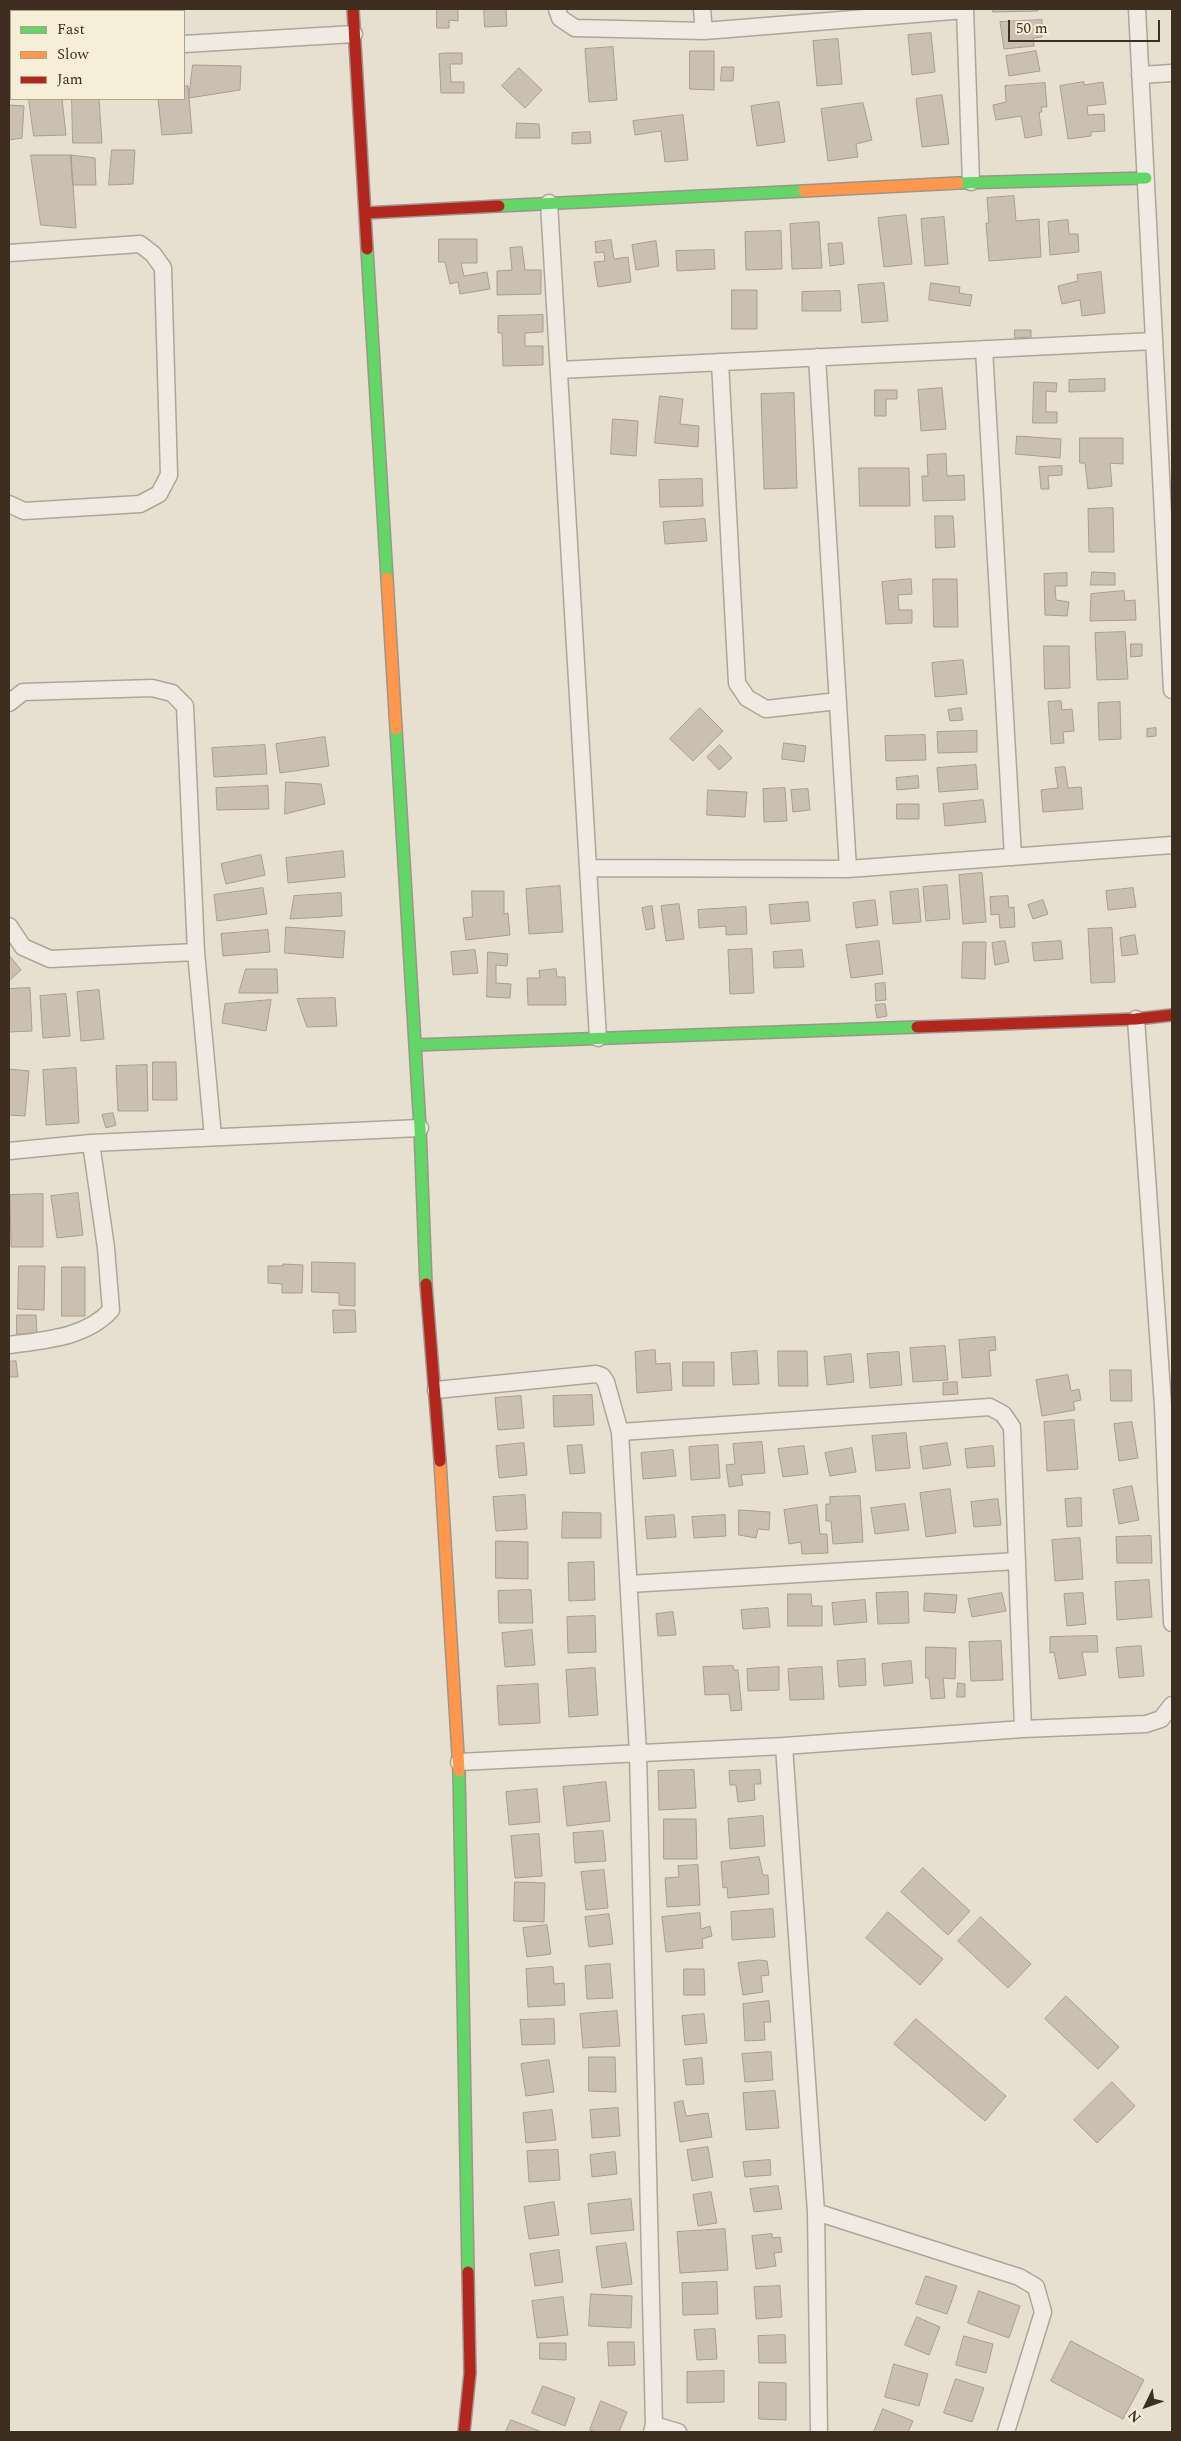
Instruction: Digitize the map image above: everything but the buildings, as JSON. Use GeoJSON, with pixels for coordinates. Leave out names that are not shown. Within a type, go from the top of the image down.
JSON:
{"type":"FeatureCollection","features":[{"type":"Feature","properties":{"kind":"street"},"geometry":{"type":"LineString","coordinates":[[353,9],[420,1128],[426,1285],[436,1390],[458,1762],[470,2373],[464,2432]]}},
{"type":"Feature","properties":{"kind":"street"},"geometry":{"type":"LineString","coordinates":[[557,9],[560,18],[575,28],[704,31],[808,16],[965,9],[971,182]]}},
{"type":"Feature","properties":{"kind":"street"},"geometry":{"type":"LineString","coordinates":[[702,9],[704,31]]}},
{"type":"Feature","properties":{"kind":"street"},"geometry":{"type":"LineString","coordinates":[[1137,9],[1154,341],[1168,509],[1172,690]]}},
{"type":"Feature","properties":{"kind":"street"},"geometry":{"type":"LineString","coordinates":[[185,44],[354,34]]}},
{"type":"Feature","properties":{"kind":"street"},"geometry":{"type":"LineString","coordinates":[[1140,75],[1172,73]]}},
{"type":"Feature","properties":{"kind":"street"},"geometry":{"type":"LineString","coordinates":[[365,213],[971,182],[1146,178]]}},
{"type":"Feature","properties":{"kind":"street"},"geometry":{"type":"LineString","coordinates":[[549,203],[598,1038]]}},
{"type":"Feature","properties":{"kind":"street"},"geometry":{"type":"LineString","coordinates":[[9,253],[140,244],[153,254],[163,268],[169,475],[159,494],[140,504],[24,511],[9,504]]}},
{"type":"Feature","properties":{"kind":"street"},"geometry":{"type":"LineString","coordinates":[[559,370],[1154,341]]}},
{"type":"Feature","properties":{"kind":"street"},"geometry":{"type":"LineString","coordinates":[[984,349],[1013,857]]}},
{"type":"Feature","properties":{"kind":"street"},"geometry":{"type":"LineString","coordinates":[[817,357],[848,869]]}},
{"type":"Feature","properties":{"kind":"street"},"geometry":{"type":"LineString","coordinates":[[720,362],[737,683],[747,698],[766,709],[838,701]]}},
{"type":"Feature","properties":{"kind":"street"},"geometry":{"type":"LineString","coordinates":[[9,703],[23,692],[152,688],[172,693],[185,706],[196,952],[213,1137]]}},
{"type":"Feature","properties":{"kind":"street"},"geometry":{"type":"LineString","coordinates":[[588,868],[848,869],[1172,845]]}},
{"type":"Feature","properties":{"kind":"street"},"geometry":{"type":"LineString","coordinates":[[9,926],[23,947],[50,959],[196,952]]}},
{"type":"Feature","properties":{"kind":"street"},"geometry":{"type":"LineString","coordinates":[[415,1045],[1136,1019],[1172,1016]]}},
{"type":"Feature","properties":{"kind":"street"},"geometry":{"type":"LineString","coordinates":[[1136,1019],[1167,1406],[1172,1622]]}},
{"type":"Feature","properties":{"kind":"street"},"geometry":{"type":"LineString","coordinates":[[9,1151],[91,1142],[420,1128]]}},
{"type":"Feature","properties":{"kind":"street"},"geometry":{"type":"LineString","coordinates":[[9,1345],[59,1337],[86,1330],[100,1322],[111,1310],[106,1248],[91,1142]]}},
{"type":"Feature","properties":{"kind":"street"},"geometry":{"type":"LineString","coordinates":[[436,1390],[596,1374],[602,1376],[606,1382],[620,1432],[638,1753],[653,2429],[678,2432]]}},
{"type":"Feature","properties":{"kind":"street"},"geometry":{"type":"LineString","coordinates":[[620,1432],[990,1407],[1003,1414],[1012,1427],[1023,1729]]}},
{"type":"Feature","properties":{"kind":"street"},"geometry":{"type":"LineString","coordinates":[[629,1584],[1017,1561]]}},
{"type":"Feature","properties":{"kind":"street"},"geometry":{"type":"LineString","coordinates":[[458,1762],[784,1746],[1023,1729],[1146,1724],[1161,1718],[1172,1705]]}},
{"type":"Feature","properties":{"kind":"street"},"geometry":{"type":"LineString","coordinates":[[784,1746],[816,2212],[819,2432]]}},
{"type":"Feature","properties":{"kind":"street"},"geometry":{"type":"LineString","coordinates":[[816,2212],[1019,2276],[1036,2288],[1043,2312],[1011,2431]]}},
{"type":"Feature","properties":{"kind":"traffic: fast"},"geometry":{"type":"LineString","coordinates":[[958,183],[1146,178]]}},
{"type":"Feature","properties":{"kind":"traffic: fast"},"geometry":{"type":"LineString","coordinates":[[499,206],[804,191]]}},
{"type":"Feature","properties":{"kind":"traffic: fast"},"geometry":{"type":"LineString","coordinates":[[367,249],[387,578]]}},
{"type":"Feature","properties":{"kind":"traffic: fast"},"geometry":{"type":"LineString","coordinates":[[396,729],[420,1128],[426,1284]]}},
{"type":"Feature","properties":{"kind":"traffic: fast"},"geometry":{"type":"LineString","coordinates":[[415,1045],[917,1027]]}},
{"type":"Feature","properties":{"kind":"traffic: fast"},"geometry":{"type":"LineString","coordinates":[[459,1771],[468,2272]]}},
{"type":"Feature","properties":{"kind":"traffic: slow"},"geometry":{"type":"LineString","coordinates":[[804,191],[958,183]]}},
{"type":"Feature","properties":{"kind":"traffic: slow"},"geometry":{"type":"LineString","coordinates":[[387,578],[396,729]]}},
{"type":"Feature","properties":{"kind":"traffic: slow"},"geometry":{"type":"LineString","coordinates":[[440,1461],[459,1771]]}},
{"type":"Feature","properties":{"kind":"traffic: jam"},"geometry":{"type":"LineString","coordinates":[[353,9],[367,249]]}},
{"type":"Feature","properties":{"kind":"traffic: jam"},"geometry":{"type":"LineString","coordinates":[[365,213],[499,206]]}},
{"type":"Feature","properties":{"kind":"traffic: jam"},"geometry":{"type":"LineString","coordinates":[[917,1027],[1136,1019],[1172,1015]]}},
{"type":"Feature","properties":{"kind":"traffic: jam"},"geometry":{"type":"LineString","coordinates":[[426,1284],[440,1461]]}},
{"type":"Feature","properties":{"kind":"traffic: jam"},"geometry":{"type":"LineString","coordinates":[[464,2432],[470,2373],[468,2272]]}}]}
